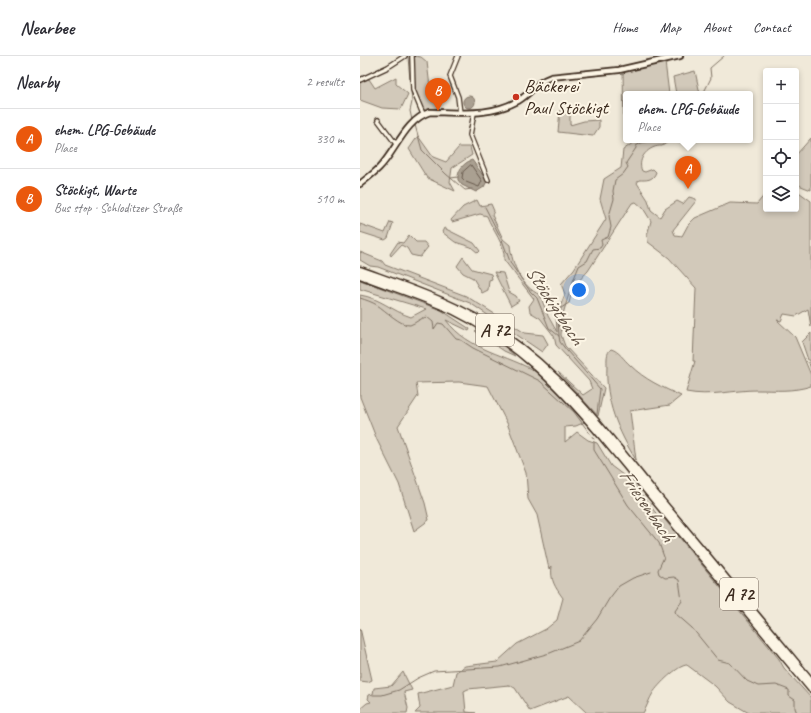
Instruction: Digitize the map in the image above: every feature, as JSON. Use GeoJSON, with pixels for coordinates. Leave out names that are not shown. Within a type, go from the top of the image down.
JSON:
{"type":"FeatureCollection","features":[{"type":"Feature","properties":{"kind":"highway","name":"A 72"},"geometry":{"type":"LineString","coordinates":[[360,270],[454,306],[502,333],[554,375],[811,681]]}},
{"type":"Feature","properties":{"kind":"highway","name":"A 72"},"geometry":{"type":"LineString","coordinates":[[360,275],[452,311],[498,337],[553,381],[601,432]]}},
{"type":"Feature","properties":{"kind":"highway","name":"A 72"},"geometry":{"type":"LineString","coordinates":[[608,440],[811,689]]}},
{"type":"Feature","properties":{"kind":"street"},"geometry":{"type":"LineString","coordinates":[[360,80],[388,67],[405,56]]}},
{"type":"Feature","properties":{"kind":"street"},"geometry":{"type":"LineString","coordinates":[[411,56],[414,90],[423,114]]}},
{"type":"Feature","properties":{"kind":"street"},"geometry":{"type":"LineString","coordinates":[[458,56],[450,76],[458,97],[460,113]]}},
{"type":"Feature","properties":{"kind":"street"},"geometry":{"type":"LineString","coordinates":[[360,184],[380,168],[396,144],[423,114],[430,112],[474,114],[489,112],[519,101],[540,81],[551,77],[619,70],[680,56]]}},
{"type":"Feature","properties":{"kind":"street"},"geometry":{"type":"LineString","coordinates":[[474,114],[470,135],[488,180]]}},
{"type":"Feature","properties":{"kind":"street"},"geometry":{"type":"LineString","coordinates":[[378,120],[396,144]]}},
{"type":"Feature","properties":{"kind":"shaded area"},"geometry":{"type":"Polygon","coordinates":[[[414,56],[421,57],[427,62],[430,87],[439,88],[438,110],[426,111],[418,100],[415,86],[414,56]]]}},
{"type":"Feature","properties":{"kind":"shaded area"},"geometry":{"type":"Polygon","coordinates":[[[665,62],[669,91],[623,91],[623,71],[665,62]]]}},
{"type":"Feature","properties":{"kind":"shaded area"},"geometry":{"type":"Polygon","coordinates":[[[695,71],[699,91],[675,91],[673,77],[695,71]]]}},
{"type":"Feature","properties":{"kind":"shaded area"},"geometry":{"type":"Polygon","coordinates":[[[396,77],[396,84],[408,94],[401,109],[382,108],[360,100],[360,82],[369,79],[375,88],[396,77]]]}},
{"type":"Feature","properties":{"kind":"shaded area"},"geometry":{"type":"Polygon","coordinates":[[[560,110],[570,111],[570,125],[584,121],[599,120],[599,127],[593,136],[558,132],[560,110]]]}},
{"type":"Feature","properties":{"kind":"shaded area"},"geometry":{"type":"Polygon","coordinates":[[[418,136],[433,157],[446,162],[459,147],[470,147],[472,155],[452,168],[450,182],[455,191],[427,178],[409,149],[418,136]]]}},
{"type":"Feature","properties":{"kind":"shaded area"},"geometry":{"type":"Polygon","coordinates":[[[811,138],[811,190],[799,185],[799,152],[811,138]]]}},
{"type":"Feature","properties":{"kind":"shaded area"},"geometry":{"type":"Polygon","coordinates":[[[633,143],[666,143],[662,146],[657,146],[645,153],[641,161],[642,171],[645,172],[653,169],[656,172],[653,177],[647,180],[639,180],[637,183],[648,200],[651,210],[660,217],[665,209],[677,201],[683,204],[689,197],[696,199],[673,230],[675,235],[682,236],[688,225],[695,218],[730,203],[757,204],[763,197],[763,212],[799,212],[799,192],[811,201],[811,327],[808,309],[796,316],[784,314],[781,321],[777,320],[795,337],[811,375],[811,386],[784,390],[748,390],[704,394],[686,392],[695,361],[693,361],[696,288],[669,258],[648,242],[647,235],[651,221],[643,208],[636,202],[632,203],[588,271],[574,286],[569,294],[563,314],[558,312],[565,294],[561,284],[574,269],[606,219],[600,199],[604,179],[621,168],[623,150],[633,143]]]}},
{"type":"Feature","properties":{"kind":"shaded area"},"geometry":{"type":"Polygon","coordinates":[[[477,200],[480,206],[491,204],[494,211],[492,215],[503,239],[510,245],[515,267],[519,274],[533,291],[540,295],[548,316],[557,332],[556,316],[562,320],[561,335],[565,346],[604,388],[598,416],[558,372],[583,395],[592,389],[589,381],[556,345],[554,336],[540,318],[530,312],[529,306],[534,299],[504,260],[501,243],[487,216],[480,214],[452,222],[451,220],[463,207],[477,200]]]}},
{"type":"Feature","properties":{"kind":"shaded area"},"geometry":{"type":"Polygon","coordinates":[[[390,222],[393,223],[388,238],[385,240],[360,232],[360,224],[385,233],[390,222]]]}},
{"type":"Feature","properties":{"kind":"shaded area"},"geometry":{"type":"Polygon","coordinates":[[[444,228],[474,243],[480,251],[478,253],[471,247],[455,242],[442,232],[444,228]]]}},
{"type":"Feature","properties":{"kind":"shaded area"},"geometry":{"type":"Polygon","coordinates":[[[409,235],[416,242],[424,242],[428,247],[420,257],[411,255],[407,248],[401,245],[391,256],[390,254],[398,242],[403,243],[409,235]]]}},
{"type":"Feature","properties":{"kind":"shaded area"},"geometry":{"type":"Polygon","coordinates":[[[360,252],[382,261],[385,265],[466,296],[525,333],[543,335],[548,344],[542,352],[470,303],[378,267],[370,266],[360,260],[360,252]]]}},
{"type":"Feature","properties":{"kind":"shaded area"},"geometry":{"type":"Polygon","coordinates":[[[463,257],[472,269],[491,274],[492,279],[489,280],[488,290],[482,293],[473,278],[463,273],[457,266],[463,257]]]}},
{"type":"Feature","properties":{"kind":"shaded area"},"geometry":{"type":"Polygon","coordinates":[[[494,272],[503,273],[509,292],[516,296],[519,301],[511,306],[494,272]]]}},
{"type":"Feature","properties":{"kind":"shaded area"},"geometry":{"type":"Polygon","coordinates":[[[360,280],[441,310],[470,329],[469,331],[446,320],[466,339],[538,373],[551,383],[585,422],[576,426],[565,427],[565,442],[577,432],[588,440],[597,443],[611,466],[631,481],[659,517],[661,515],[779,659],[784,668],[811,698],[811,713],[749,713],[730,702],[715,686],[687,665],[679,668],[659,685],[643,713],[587,713],[569,696],[530,711],[515,688],[509,685],[468,689],[464,691],[466,712],[476,713],[415,713],[420,708],[418,694],[453,685],[456,672],[465,666],[497,662],[517,644],[546,629],[557,620],[563,598],[554,583],[552,566],[549,569],[537,515],[528,499],[526,473],[507,423],[488,386],[459,382],[416,383],[418,396],[398,426],[425,503],[429,520],[414,531],[399,484],[377,440],[360,397],[360,295],[374,299],[411,317],[426,309],[360,289],[360,280]]]}},
{"type":"Feature","properties":{"kind":"shaded area"},"geometry":{"type":"Polygon","coordinates":[[[476,330],[497,340],[515,356],[504,351],[475,331],[476,330]]]}},
{"type":"Feature","properties":{"kind":"shaded area"},"geometry":{"type":"Polygon","coordinates":[[[811,333],[811,369],[802,342],[811,333]]]}},
{"type":"Feature","properties":{"kind":"shaded area"},"geometry":{"type":"Polygon","coordinates":[[[611,349],[648,379],[681,396],[670,405],[630,411],[636,460],[618,427],[608,391],[607,361],[609,351],[611,349]]]}},
{"type":"Feature","properties":{"kind":"shaded area"},"geometry":{"type":"Polygon","coordinates":[[[360,628],[372,680],[368,682],[360,681],[360,628]]]}},
{"type":"Feature","properties":{"kind":"shaded area"},"geometry":{"type":"Polygon","coordinates":[[[403,672],[412,690],[404,692],[408,708],[407,713],[360,713],[360,709],[367,703],[371,702],[368,699],[369,695],[373,694],[374,688],[391,686],[403,672]]]}},
{"type":"Feature","properties":{"kind":"water"},"geometry":{"type":"Polygon","coordinates":[[[467,96],[471,96],[475,102],[471,108],[467,108],[463,104],[463,100],[467,96]]]}},
{"type":"Feature","properties":{"kind":"water"},"geometry":{"type":"Polygon","coordinates":[[[472,160],[487,181],[484,187],[476,192],[462,185],[458,180],[458,174],[461,168],[472,160]]]}},
{"type":"Feature","properties":{"kind":"waterway"},"geometry":{"type":"LineString","coordinates":[[704,91],[711,78],[710,68],[724,56]]}},
{"type":"Feature","properties":{"kind":"waterway","name":"Stöckigtbach"},"geometry":{"type":"LineString","coordinates":[[408,57],[412,102],[410,111],[412,120]]}},
{"type":"Feature","properties":{"kind":"waterway","name":"Stöckigtbach"},"geometry":{"type":"LineString","coordinates":[[415,125],[422,150],[446,174],[465,190],[472,189]]}},
{"type":"Feature","properties":{"kind":"waterway"},"geometry":{"type":"LineString","coordinates":[[559,315],[561,308],[569,303],[573,281],[579,266],[587,261],[593,249],[600,248],[602,245],[601,240],[608,237],[611,227],[609,216],[614,199],[613,191],[615,180],[623,174],[628,167],[626,163],[636,146],[641,143]]}},
{"type":"Feature","properties":{"kind":"waterway","name":"Stöckigtbach"},"geometry":{"type":"LineString","coordinates":[[451,178],[458,177]]}},
{"type":"Feature","properties":{"kind":"waterway","name":"Stöckigtbach"},"geometry":{"type":"LineString","coordinates":[[485,207],[502,240],[511,264],[530,291],[537,298],[549,328],[559,336],[560,342],[600,389],[597,414]]}},
{"type":"Feature","properties":{"kind":"waterway","name":"Friesenbach"},"geometry":{"type":"LineString","coordinates":[[360,298],[377,305],[406,325],[410,325],[422,318],[427,317],[433,322],[434,329],[438,323],[443,324],[456,339],[461,340],[473,348],[540,381],[574,412],[594,439]]}},
{"type":"Feature","properties":{"kind":"waterway"},"geometry":{"type":"LineString","coordinates":[[558,318],[559,336]]}},
{"type":"Feature","properties":{"kind":"waterway","name":"Friesenbach"},"geometry":{"type":"LineString","coordinates":[[594,442],[594,450],[628,505],[659,543],[664,557],[658,570],[659,574],[665,578],[674,577],[679,580],[682,601],[675,611],[676,614],[692,628],[718,660],[730,663],[747,681],[758,686],[776,685],[789,690],[789,696],[795,700],[795,708],[797,713]]}},
{"type":"Feature","properties":{"kind":"waterway"},"geometry":{"type":"LineString","coordinates":[[373,695],[382,695],[399,690],[418,678],[434,671],[500,667],[550,653],[579,641],[597,619],[619,586],[633,578],[651,572]]}},
{"type":"Feature","properties":{"kind":"place","name":"Bäckerei Paul Stöckigt"},"geometry":{"type":"Point","coordinates":[516,97]}},
{"type":"Feature","properties":{"kind":"place","name":"Stöckigt, Warte"},"geometry":{"type":"Point","coordinates":[438,111]}},
{"type":"Feature","properties":{"kind":"place","name":"ehem. LPG-Gebäude"},"geometry":{"type":"Point","coordinates":[688,189]}}]}
